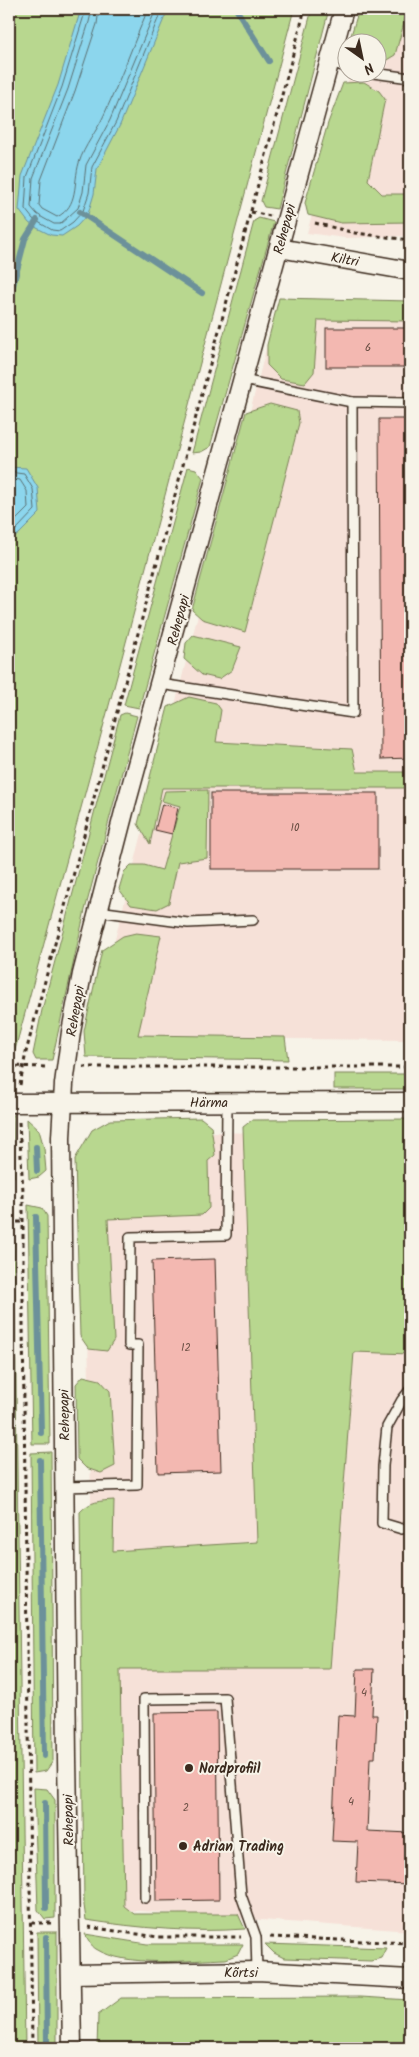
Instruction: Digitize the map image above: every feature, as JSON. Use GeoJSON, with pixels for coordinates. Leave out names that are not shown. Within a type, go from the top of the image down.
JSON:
{"type":"FeatureCollection","features":[{"type":"Feature","properties":{"kind":"street","name":"Rehepapi"},"geometry":{"type":"LineString","coordinates":[[342,32],[344,9]]}},
{"type":"Feature","properties":{"kind":"street","name":"Rehepapi"},"geometry":{"type":"LineString","coordinates":[[72,2048],[64,1487],[63,1103],[71,1032],[82,974],[98,911],[279,248],[336,71]]}},
{"type":"Feature","properties":{"kind":"street","name":"Kiltri"},"geometry":{"type":"LineString","coordinates":[[279,248],[410,271]]}},
{"type":"Feature","properties":{"kind":"street","name":"Härma"},"geometry":{"type":"LineString","coordinates":[[14,1110],[63,1103],[410,1102]]}},
{"type":"Feature","properties":{"kind":"street","name":"Kõrtsi"},"geometry":{"type":"LineString","coordinates":[[72,1974],[257,1971],[410,1979]]}},
{"type":"Feature","properties":{"kind":"lane"},"geometry":{"type":"LineString","coordinates":[[386,75],[410,78]]}},
{"type":"Feature","properties":{"kind":"lane"},"geometry":{"type":"LineString","coordinates":[[243,380],[352,402],[410,403]]}},
{"type":"Feature","properties":{"kind":"lane"},"geometry":{"type":"LineString","coordinates":[[160,684],[354,713],[352,402]]}},
{"type":"Feature","properties":{"kind":"lane"},"geometry":{"type":"LineString","coordinates":[[98,911],[188,923],[253,920]]}},
{"type":"Feature","properties":{"kind":"lane"},"geometry":{"type":"LineString","coordinates":[[64,1487],[137,1485],[138,1345],[129,1345],[130,1237],[226,1235],[227,1102]]}},
{"type":"Feature","properties":{"kind":"lane"},"geometry":{"type":"LineString","coordinates":[[410,1390],[402,1400],[387,1428],[383,1466],[382,1523],[402,1528],[410,1527]]}},
{"type":"Feature","properties":{"kind":"lane"},"geometry":{"type":"LineString","coordinates":[[145,1898],[144,1699],[225,1698],[241,1895],[256,1937],[257,1971]]}},
{"type":"Feature","properties":{"kind":"path"},"geometry":{"type":"LineString","coordinates":[[20,1088],[23,1066],[305,9]]}},
{"type":"Feature","properties":{"kind":"path"},"geometry":{"type":"LineString","coordinates":[[251,212],[274,217]]}},
{"type":"Feature","properties":{"kind":"path"},"geometry":{"type":"LineString","coordinates":[[315,223],[355,233],[410,240]]}},
{"type":"Feature","properties":{"kind":"path"},"geometry":{"type":"LineString","coordinates":[[9,1066],[52,1067]]}},
{"type":"Feature","properties":{"kind":"path"},"geometry":{"type":"LineString","coordinates":[[86,1068],[410,1067]]}},
{"type":"Feature","properties":{"kind":"path"},"geometry":{"type":"LineString","coordinates":[[14,1110],[24,1222],[23,1322],[32,2048]]}},
{"type":"Feature","properties":{"kind":"path"},"geometry":{"type":"LineString","coordinates":[[9,1222],[24,1222]]}},
{"type":"Feature","properties":{"kind":"shaded area"},"geometry":{"type":"Polygon","coordinates":[[[368,9],[410,9],[410,236],[345,238],[307,233],[348,82],[386,82],[386,32],[374,32],[368,9]]]}},
{"type":"Feature","properties":{"kind":"shaded area"},"geometry":{"type":"Polygon","coordinates":[[[279,298],[410,301],[410,1040],[90,1037],[279,298]]]}},
{"type":"Feature","properties":{"kind":"shaded area"},"geometry":{"type":"Polygon","coordinates":[[[111,1130],[410,1136],[410,1931],[98,1908],[85,1153],[111,1130]]]}},
{"type":"Feature","properties":{"kind":"green space"},"geometry":{"type":"Polygon","coordinates":[[[9,9],[294,9],[117,676],[13,1057],[9,1057],[9,9]]]}},
{"type":"Feature","properties":{"kind":"green space"},"geometry":{"type":"Polygon","coordinates":[[[312,9],[329,9],[277,209],[264,207],[261,201],[312,9]]]}},
{"type":"Feature","properties":{"kind":"green space"},"geometry":{"type":"Polygon","coordinates":[[[359,9],[408,9],[395,55],[386,60],[386,32],[352,32],[359,9]]]}},
{"type":"Feature","properties":{"kind":"green space"},"geometry":{"type":"Polygon","coordinates":[[[364,82],[379,91],[385,99],[368,180],[382,194],[410,194],[410,222],[341,223],[308,215],[305,203],[328,123],[343,83],[364,82]]]}},
{"type":"Feature","properties":{"kind":"green space"},"geometry":{"type":"Polygon","coordinates":[[[259,218],[274,222],[210,447],[201,452],[192,453],[254,221],[259,218]]]}},
{"type":"Feature","properties":{"kind":"green space"},"geometry":{"type":"Polygon","coordinates":[[[279,298],[410,301],[410,321],[318,320],[314,372],[305,383],[281,379],[267,365],[267,345],[279,298]]]}},
{"type":"Feature","properties":{"kind":"green space"},"geometry":{"type":"Polygon","coordinates":[[[270,404],[297,411],[299,423],[245,632],[202,619],[192,610],[246,412],[270,404]]]}},
{"type":"Feature","properties":{"kind":"green space"},"geometry":{"type":"Polygon","coordinates":[[[188,467],[196,469],[203,478],[139,708],[124,705],[188,467]]]}},
{"type":"Feature","properties":{"kind":"green space"},"geometry":{"type":"Polygon","coordinates":[[[193,635],[241,647],[232,670],[219,679],[202,675],[184,659],[186,643],[193,635]]]}},
{"type":"Feature","properties":{"kind":"green space"},"geometry":{"type":"Polygon","coordinates":[[[189,697],[216,703],[221,710],[216,742],[352,749],[357,772],[410,772],[410,788],[162,788],[150,844],[138,824],[168,707],[189,697]]]}},
{"type":"Feature","properties":{"kind":"green space"},"geometry":{"type":"Polygon","coordinates":[[[125,713],[137,716],[85,910],[52,1060],[36,1060],[33,1054],[42,1010],[120,715],[125,713]]]}},
{"type":"Feature","properties":{"kind":"green space"},"geometry":{"type":"Polygon","coordinates":[[[208,790],[207,858],[178,862],[169,903],[157,909],[131,905],[119,889],[124,872],[131,865],[144,865],[162,870],[180,806],[162,801],[165,791],[208,790]]]}},
{"type":"Feature","properties":{"kind":"green space"},"geometry":{"type":"Polygon","coordinates":[[[136,933],[161,936],[138,1035],[285,1037],[288,1060],[86,1057],[84,1031],[102,950],[123,936],[136,933]]]}},
{"type":"Feature","properties":{"kind":"green space"},"geometry":{"type":"Polygon","coordinates":[[[334,1074],[410,1074],[410,1089],[334,1089],[334,1074]]]}},
{"type":"Feature","properties":{"kind":"green space"},"geometry":{"type":"Polygon","coordinates":[[[9,1115],[13,1115],[14,1177],[9,1178],[9,1115]]]}},
{"type":"Feature","properties":{"kind":"green space"},"geometry":{"type":"Polygon","coordinates":[[[201,1118],[211,1126],[215,1155],[208,1161],[209,1208],[202,1215],[108,1219],[114,1340],[107,1351],[89,1349],[80,1336],[75,1159],[92,1130],[110,1120],[201,1118]]]}},
{"type":"Feature","properties":{"kind":"green space"},"geometry":{"type":"Polygon","coordinates":[[[27,1119],[39,1130],[44,1148],[46,1171],[39,1177],[29,1179],[27,1119]]]}},
{"type":"Feature","properties":{"kind":"green space"},"geometry":{"type":"Polygon","coordinates":[[[410,1119],[410,1354],[354,1352],[330,1669],[120,1669],[124,1906],[134,1914],[238,1914],[245,1929],[166,1929],[86,1920],[84,1905],[80,1512],[91,1504],[114,1500],[113,1551],[257,1542],[243,1127],[252,1120],[410,1119]]]}},
{"type":"Feature","properties":{"kind":"green space"},"geometry":{"type":"Polygon","coordinates":[[[28,1205],[42,1208],[47,1216],[50,1444],[32,1444],[28,1205]]]}},
{"type":"Feature","properties":{"kind":"green space"},"geometry":{"type":"Polygon","coordinates":[[[9,1241],[14,1241],[25,2048],[9,2048],[9,1241]]]}},
{"type":"Feature","properties":{"kind":"green space"},"geometry":{"type":"Polygon","coordinates":[[[83,1376],[100,1380],[110,1391],[115,1466],[101,1473],[86,1468],[77,1459],[76,1384],[83,1376]]]}},
{"type":"Feature","properties":{"kind":"green space"},"geometry":{"type":"Polygon","coordinates":[[[51,1452],[53,1761],[46,1771],[34,1773],[31,1453],[51,1452]]]}},
{"type":"Feature","properties":{"kind":"green space"},"geometry":{"type":"Polygon","coordinates":[[[34,1788],[47,1789],[55,1800],[55,1918],[45,1919],[38,1910],[34,1788]]]}},
{"type":"Feature","properties":{"kind":"green space"},"geometry":{"type":"Polygon","coordinates":[[[37,1932],[57,1932],[57,2048],[38,2048],[37,1932]]]}},
{"type":"Feature","properties":{"kind":"green space"},"geometry":{"type":"Polygon","coordinates":[[[85,1934],[147,1944],[243,1944],[238,1954],[226,1959],[141,1961],[109,1955],[96,1949],[85,1934]]]}},
{"type":"Feature","properties":{"kind":"green space"},"geometry":{"type":"Polygon","coordinates":[[[265,1944],[386,1948],[381,1958],[371,1961],[284,1958],[274,1953],[265,1944]]]}},
{"type":"Feature","properties":{"kind":"green space"},"geometry":{"type":"Polygon","coordinates":[[[361,1997],[410,2000],[410,2048],[97,2048],[98,2015],[121,1998],[361,1997]]]}},
{"type":"Feature","properties":{"kind":"water"},"geometry":{"type":"Polygon","coordinates":[[[81,9],[168,9],[120,125],[97,169],[94,194],[88,214],[77,226],[62,236],[51,235],[29,223],[19,210],[22,176],[58,85],[81,9]]]}},
{"type":"Feature","properties":{"kind":"water"},"geometry":{"type":"Polygon","coordinates":[[[9,467],[26,468],[38,488],[40,513],[19,534],[9,541],[9,467]]]}},
{"type":"Feature","properties":{"kind":"building"},"geometry":{"type":"Polygon","coordinates":[[[326,328],[410,328],[410,367],[326,367],[326,328]]]}},
{"type":"Feature","properties":{"kind":"building"},"geometry":{"type":"Polygon","coordinates":[[[379,419],[410,419],[410,758],[381,759],[379,419]]]}},
{"type":"Feature","properties":{"kind":"building"},"geometry":{"type":"Polygon","coordinates":[[[211,793],[378,793],[378,869],[211,869],[211,793]]]}},
{"type":"Feature","properties":{"kind":"building"},"geometry":{"type":"Polygon","coordinates":[[[162,804],[178,808],[172,834],[155,830],[162,804]]]}},
{"type":"Feature","properties":{"kind":"building"},"geometry":{"type":"Polygon","coordinates":[[[215,1259],[221,1471],[158,1473],[152,1261],[215,1259]]]}},
{"type":"Feature","properties":{"kind":"building"},"geometry":{"type":"Polygon","coordinates":[[[357,1669],[374,1669],[372,1715],[377,1715],[375,1758],[370,1758],[367,1831],[410,1833],[410,1884],[356,1882],[358,1842],[332,1841],[338,1715],[355,1716],[357,1669]]]}},
{"type":"Feature","properties":{"kind":"building"},"geometry":{"type":"Polygon","coordinates":[[[217,1712],[219,1900],[156,1901],[154,1713],[217,1712]]]}},
{"type":"Feature","properties":{"kind":"waterway"},"geometry":{"type":"LineString","coordinates":[[236,9],[269,61]]}},
{"type":"Feature","properties":{"kind":"waterway"},"geometry":{"type":"LineString","coordinates":[[80,212],[202,293]]}},
{"type":"Feature","properties":{"kind":"waterway"},"geometry":{"type":"LineString","coordinates":[[9,301],[25,239],[37,220]]}},
{"type":"Feature","properties":{"kind":"waterway"},"geometry":{"type":"LineString","coordinates":[[36,1147],[37,1171]]}},
{"type":"Feature","properties":{"kind":"waterway"},"geometry":{"type":"LineString","coordinates":[[36,1217],[41,1433]]}},
{"type":"Feature","properties":{"kind":"waterway"},"geometry":{"type":"LineString","coordinates":[[40,1460],[44,1756]]}},
{"type":"Feature","properties":{"kind":"waterway"},"geometry":{"type":"LineString","coordinates":[[45,1803],[46,1908]]}},
{"type":"Feature","properties":{"kind":"waterway"},"geometry":{"type":"LineString","coordinates":[[46,1937],[47,2048]]}},
{"type":"Feature","properties":{"kind":"place","name":"Nordprofiil"},"geometry":{"type":"Point","coordinates":[189,1768]}},
{"type":"Feature","properties":{"kind":"place","name":"Adrian Trading"},"geometry":{"type":"Point","coordinates":[183,1846]}}]}
